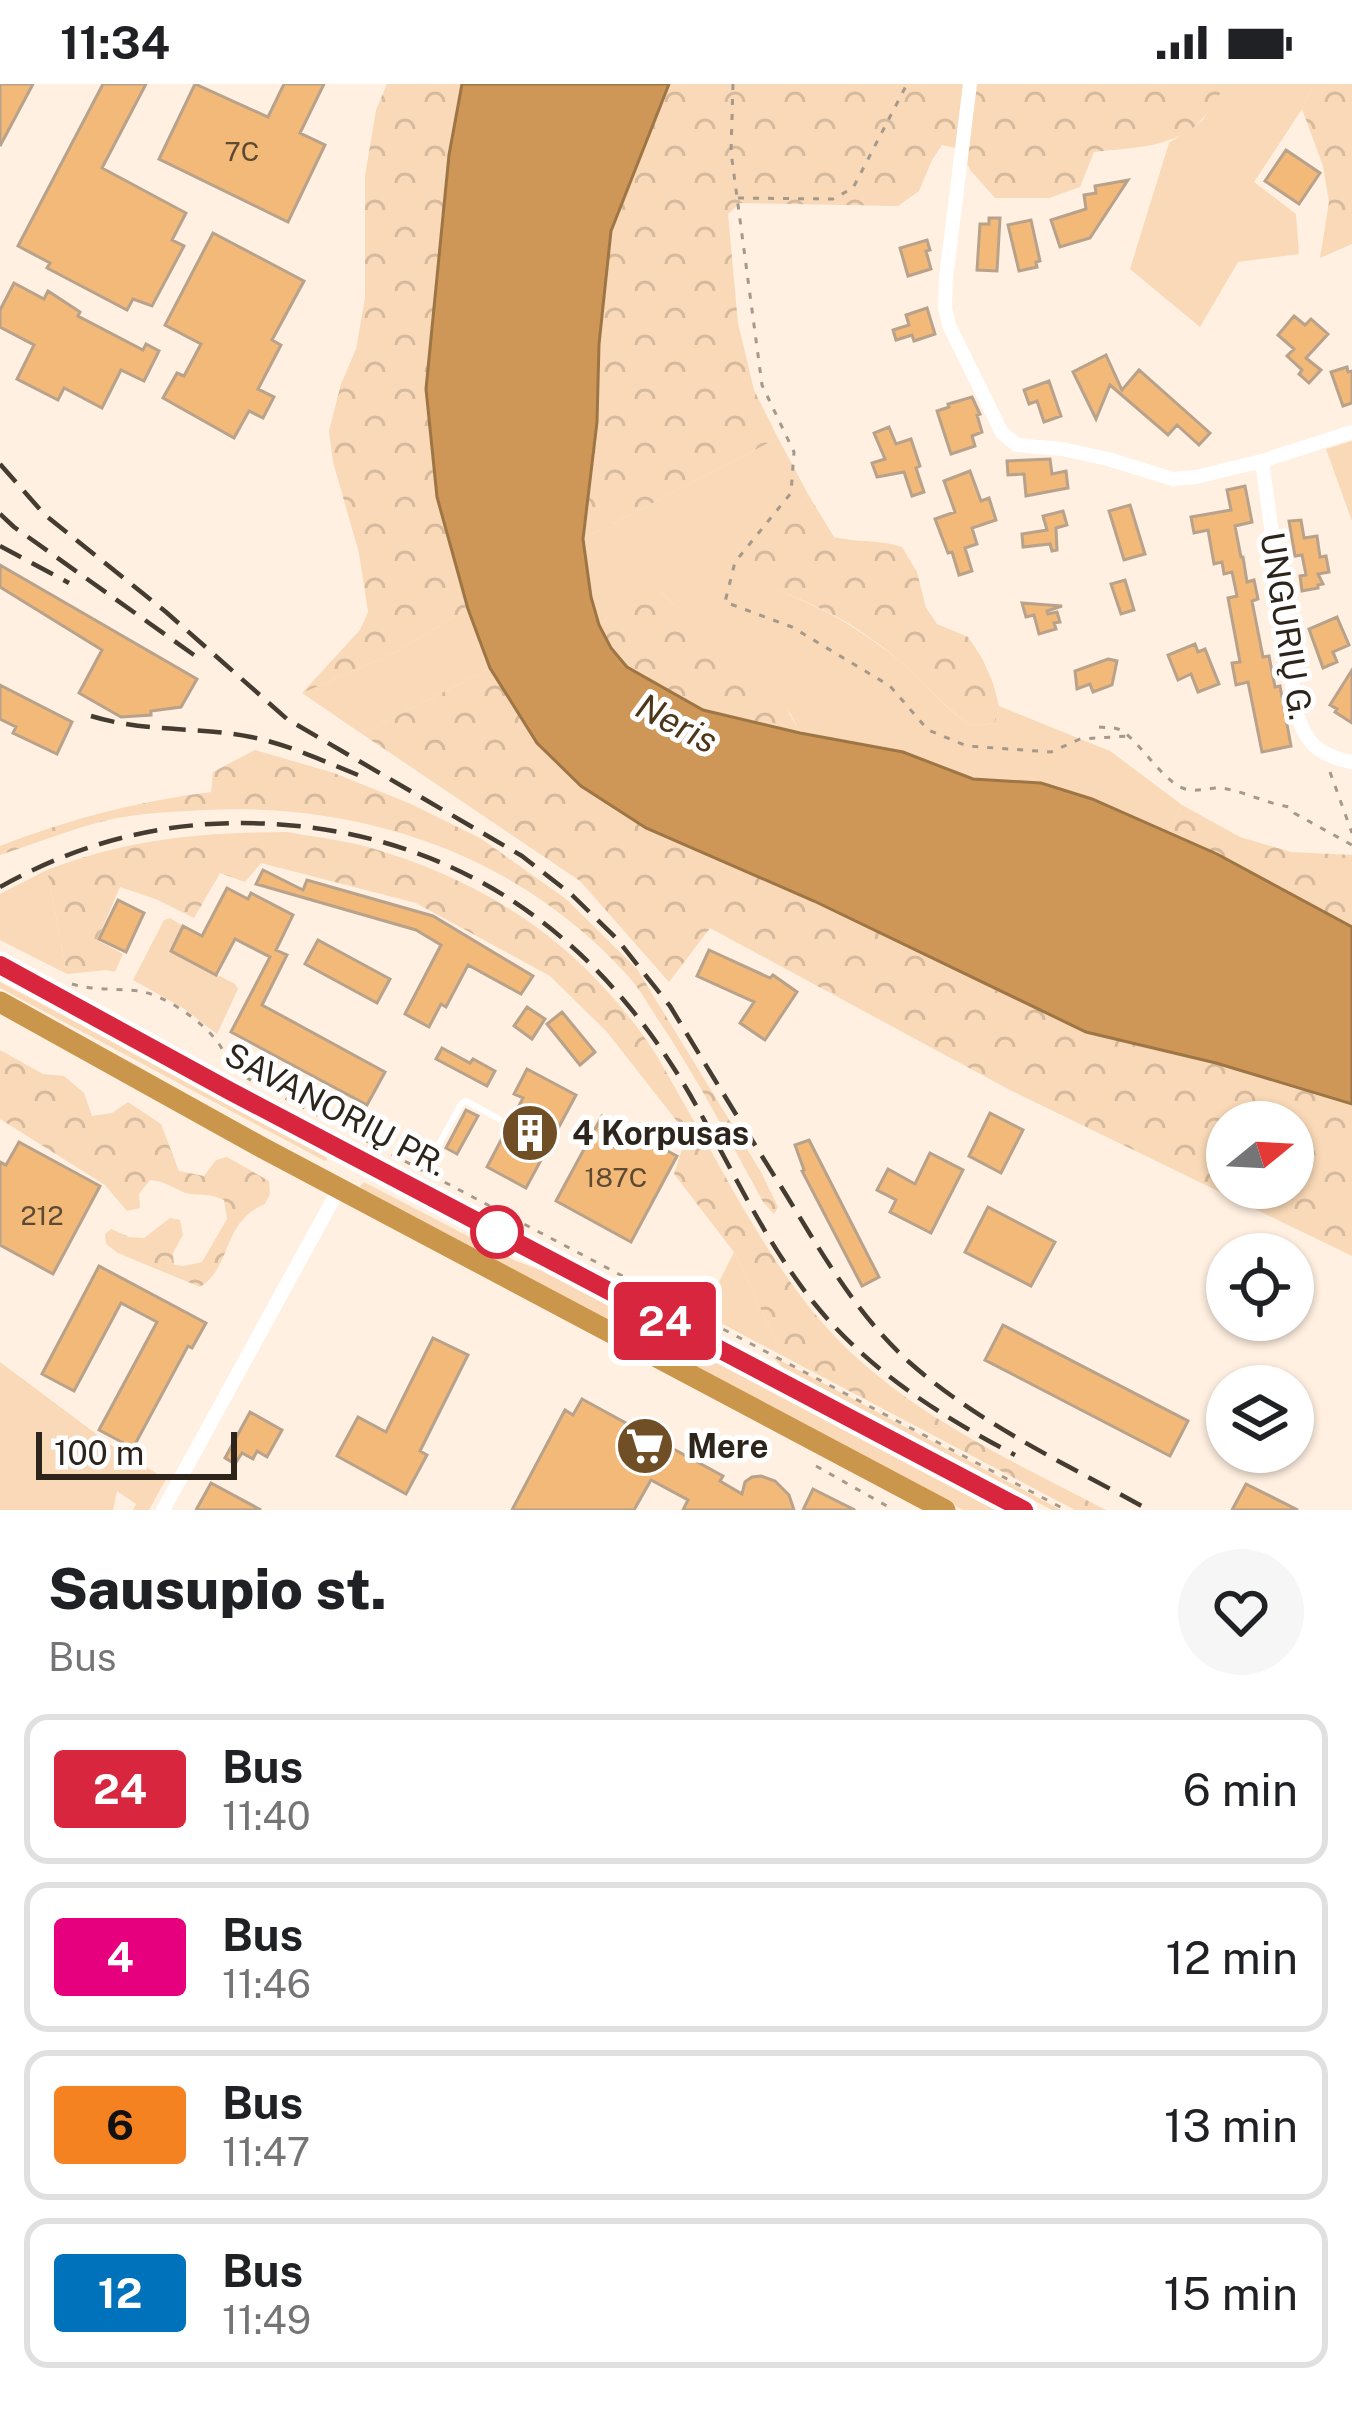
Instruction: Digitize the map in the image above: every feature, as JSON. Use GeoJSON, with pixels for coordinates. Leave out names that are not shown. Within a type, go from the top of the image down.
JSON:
{"type":"FeatureCollection","features":[{"type":"Feature","properties":{"kind":"highway","name":"SAVANORIŲ PR."},"geometry":{"type":"LineString","coordinates":[[0,965],[1024,1510]]}},
{"type":"Feature","properties":{"kind":"highway","name":"SAVANORIŲ PR."},"geometry":{"type":"LineString","coordinates":[[0,1001],[261,1147],[945,1510]]}},
{"type":"Feature","properties":{"kind":"highway"},"geometry":{"type":"LineString","coordinates":[[340,1187],[356,1157]]}},
{"type":"Feature","properties":{"kind":"street"},"geometry":{"type":"LineString","coordinates":[[970,84],[945,308],[961,353],[1002,433],[1017,445],[1062,448],[1173,479],[1262,461],[1352,432]]}},
{"type":"Feature","properties":{"kind":"street","name":"UNGURIŲ G."},"geometry":{"type":"LineString","coordinates":[[1262,461],[1296,711],[1308,741],[1335,759],[1352,762]]}},
{"type":"Feature","properties":{"kind":"street"},"geometry":{"type":"LineString","coordinates":[[163,1510],[340,1187]]}},
{"type":"Feature","properties":{"kind":"lane"},"geometry":{"type":"LineString","coordinates":[[431,1160],[466,1101],[500,1119]]}},
{"type":"Feature","properties":{"kind":"path"},"geometry":{"type":"LineString","coordinates":[[733,84],[731,152],[762,385],[794,452],[790,493],[735,562],[725,602],[792,627],[890,686],[928,730],[968,746],[1051,752],[1080,739],[1129,736]]}},
{"type":"Feature","properties":{"kind":"path"},"geometry":{"type":"LineString","coordinates":[[736,198],[833,199],[853,188],[907,84]]}},
{"type":"Feature","properties":{"kind":"path"},"geometry":{"type":"LineString","coordinates":[[1099,727],[1119,729],[1129,736],[1177,786],[1191,791],[1230,789],[1288,806],[1352,845]]}},
{"type":"Feature","properties":{"kind":"path"},"geometry":{"type":"LineString","coordinates":[[1322,751],[1352,832]]}},
{"type":"Feature","properties":{"kind":"path"},"geometry":{"type":"LineString","coordinates":[[74,985],[145,992],[169,1004],[219,1043],[232,1070],[1066,1510]]}},
{"type":"Feature","properties":{"kind":"path"},"geometry":{"type":"LineString","coordinates":[[816,1466],[894,1510]]}},
{"type":"Feature","properties":{"kind":"green space"},"geometry":{"type":"Polygon","coordinates":[[[387,84],[462,84],[449,155],[437,497],[468,609],[392,654],[302,693],[360,630],[368,612],[359,553],[329,431],[356,349],[365,298],[365,176],[376,110],[387,84]]]}},
{"type":"Feature","properties":{"kind":"green space"},"geometry":{"type":"Polygon","coordinates":[[[669,84],[1226,84],[1207,113],[1181,135],[1153,145],[1094,152],[1080,187],[1049,198],[995,198],[959,149],[942,145],[919,191],[898,206],[740,203],[728,214],[738,323],[754,390],[778,438],[583,539],[611,231],[669,84]]]}},
{"type":"Feature","properties":{"kind":"green space"},"geometry":{"type":"Polygon","coordinates":[[[1226,84],[1313,84],[1254,182],[1296,214],[1299,254],[1238,262],[1200,327],[1130,269],[1169,143],[1202,121],[1226,84]]]}},
{"type":"Feature","properties":{"kind":"green space"},"geometry":{"type":"Polygon","coordinates":[[[1313,84],[1352,84],[1352,244],[1320,258],[1329,202],[1323,166],[1302,109],[1313,84]]]}},
{"type":"Feature","properties":{"kind":"green space"},"geometry":{"type":"Polygon","coordinates":[[[778,438],[809,496],[735,571],[848,624],[897,658],[972,726],[995,723],[999,706],[1110,751],[1182,805],[1170,833],[1041,783],[973,779],[903,752],[800,733],[791,714],[651,582],[599,625],[583,539],[778,438]]]}},
{"type":"Feature","properties":{"kind":"green space"},"geometry":{"type":"Polygon","coordinates":[[[1352,441],[1352,521],[1326,449],[1352,441]]]}},
{"type":"Feature","properties":{"kind":"green space"},"geometry":{"type":"Polygon","coordinates":[[[809,496],[834,537],[902,547],[937,624],[968,637],[982,658],[999,706],[995,723],[972,726],[892,654],[848,623],[734,571],[809,496]]]}},
{"type":"Feature","properties":{"kind":"green space"},"geometry":{"type":"Polygon","coordinates":[[[651,581],[752,670],[800,733],[703,710],[627,667],[599,625],[651,581]]]}},
{"type":"Feature","properties":{"kind":"green space"},"geometry":{"type":"Polygon","coordinates":[[[468,609],[490,668],[362,734],[302,693],[392,654],[468,609]]]}},
{"type":"Feature","properties":{"kind":"green space"},"geometry":{"type":"Polygon","coordinates":[[[490,668],[537,743],[581,786],[646,828],[1148,1048],[1352,1104],[1352,1256],[1314,1238],[1314,1233],[1255,1209],[1314,1209],[1314,1101],[1206,1101],[1206,1185],[1008,1089],[710,928],[669,982],[580,881],[362,734],[490,668]]]}},
{"type":"Feature","properties":{"kind":"green space"},"geometry":{"type":"Polygon","coordinates":[[[255,750],[334,773],[411,804],[480,838],[566,899],[637,969],[761,1172],[778,1207],[774,1214],[632,981],[585,934],[539,898],[488,868],[379,827],[263,810],[128,816],[0,855],[0,846],[78,819],[211,792],[213,772],[255,750]]]}},
{"type":"Feature","properties":{"kind":"green space"},"geometry":{"type":"Polygon","coordinates":[[[1182,805],[1240,837],[1291,852],[1352,855],[1352,927],[1170,833],[1182,805]]]}},
{"type":"Feature","properties":{"kind":"green space"},"geometry":{"type":"Polygon","coordinates":[[[287,832],[368,847],[451,877],[525,919],[558,944],[590,973],[647,1041],[776,1261],[844,1346],[949,1426],[1106,1510],[1075,1510],[783,1356],[734,1252],[674,1174],[687,1134],[607,1032],[550,976],[416,903],[261,863],[245,882],[220,873],[194,918],[120,887],[97,940],[123,954],[115,972],[67,974],[47,870],[165,839],[287,832]]]}},
{"type":"Feature","properties":{"kind":"green space"},"geometry":{"type":"Polygon","coordinates":[[[47,870],[67,974],[0,940],[0,894],[47,870]]]}},
{"type":"Feature","properties":{"kind":"green space"},"geometry":{"type":"Polygon","coordinates":[[[170,918],[183,926],[171,951],[238,989],[217,1034],[133,980],[164,920],[170,918]]]}},
{"type":"Feature","properties":{"kind":"green space"},"geometry":{"type":"Polygon","coordinates":[[[0,982],[326,1153],[327,1159],[0,988],[0,982]]]}},
{"type":"Feature","properties":{"kind":"green space"},"geometry":{"type":"Polygon","coordinates":[[[0,1050],[43,1074],[64,1076],[84,1093],[92,1116],[112,1113],[128,1102],[161,1124],[179,1171],[204,1176],[216,1160],[227,1157],[269,1181],[265,1204],[241,1222],[218,1268],[200,1287],[118,1253],[106,1244],[105,1234],[111,1229],[144,1238],[170,1218],[180,1220],[183,1235],[173,1253],[174,1265],[202,1262],[227,1219],[224,1200],[150,1180],[139,1194],[140,1208],[127,1211],[105,1185],[0,1119],[0,1050]]]}},
{"type":"Feature","properties":{"kind":"green space"},"geometry":{"type":"Polygon","coordinates":[[[364,1182],[516,1261],[565,1279],[1005,1510],[963,1510],[400,1210],[361,1188],[364,1182]]]}},
{"type":"Feature","properties":{"kind":"green space"},"geometry":{"type":"Polygon","coordinates":[[[734,1252],[783,1356],[704,1312],[734,1252]]]}},
{"type":"Feature","properties":{"kind":"green space"},"geometry":{"type":"Polygon","coordinates":[[[772,1356],[1061,1510],[1052,1510],[782,1367],[772,1356]]]}},
{"type":"Feature","properties":{"kind":"green space"},"geometry":{"type":"Polygon","coordinates":[[[0,1362],[115,1448],[166,1479],[149,1510],[133,1510],[136,1504],[117,1491],[113,1510],[0,1510],[0,1362]]]}},
{"type":"Feature","properties":{"kind":"water","name":"Neris"},"geometry":{"type":"Polygon","coordinates":[[[462,84],[669,84],[611,231],[583,539],[599,625],[627,667],[703,710],[903,752],[973,779],[1041,783],[1092,799],[1217,854],[1352,927],[1352,1104],[1216,1063],[1086,1032],[814,901],[646,828],[581,786],[537,743],[490,668],[437,497],[426,389],[449,155],[462,84]]]}},
{"type":"Feature","properties":{"kind":"building"},"geometry":{"type":"Polygon","coordinates":[[[0,84],[33,84],[0,146],[0,84]]]}},
{"type":"Feature","properties":{"kind":"building"},"geometry":{"type":"Polygon","coordinates":[[[103,84],[146,84],[102,168],[186,213],[172,240],[184,246],[152,306],[133,299],[127,310],[47,268],[50,263],[18,246],[103,84]]]}},
{"type":"Feature","properties":{"kind":"building"},"geometry":{"type":"Polygon","coordinates":[[[195,84],[268,117],[284,84],[324,84],[300,133],[325,145],[288,222],[159,159],[195,84]]]}},
{"type":"Feature","properties":{"kind":"building"},"geometry":{"type":"Polygon","coordinates":[[[1286,150],[1320,173],[1299,204],[1265,181],[1286,150]]]}},
{"type":"Feature","properties":{"kind":"building"},"geometry":{"type":"Polygon","coordinates":[[[1128,180],[1090,238],[1060,247],[1051,220],[1086,209],[1084,195],[1096,193],[1095,186],[1128,180]]]}},
{"type":"Feature","properties":{"kind":"building"},"geometry":{"type":"Polygon","coordinates":[[[989,218],[1000,218],[997,271],[977,270],[980,224],[989,224],[989,218]]]}},
{"type":"Feature","properties":{"kind":"building"},"geometry":{"type":"Polygon","coordinates":[[[1031,220],[1040,261],[1037,267],[1019,271],[1008,225],[1031,220]]]}},
{"type":"Feature","properties":{"kind":"building"},"geometry":{"type":"Polygon","coordinates":[[[213,233],[304,281],[272,340],[281,345],[258,389],[274,397],[263,418],[249,411],[234,438],[163,398],[177,373],[184,376],[201,344],[165,325],[213,233]]]}},
{"type":"Feature","properties":{"kind":"building"},"geometry":{"type":"Polygon","coordinates":[[[927,240],[931,269],[908,276],[900,248],[927,240]]]}},
{"type":"Feature","properties":{"kind":"building"},"geometry":{"type":"Polygon","coordinates":[[[14,283],[44,299],[48,291],[80,312],[78,316],[143,350],[146,344],[159,351],[144,381],[121,370],[102,408],[64,388],[58,400],[17,379],[34,345],[0,327],[0,310],[14,283]]]}},
{"type":"Feature","properties":{"kind":"building"},"geometry":{"type":"Polygon","coordinates":[[[927,308],[935,334],[914,341],[912,335],[896,340],[893,330],[909,325],[906,315],[927,308]]]}},
{"type":"Feature","properties":{"kind":"building"},"geometry":{"type":"Polygon","coordinates":[[[1294,316],[1305,325],[1311,319],[1328,334],[1306,358],[1321,370],[1309,383],[1287,356],[1294,349],[1278,335],[1294,316]]]}},
{"type":"Feature","properties":{"kind":"building"},"geometry":{"type":"Polygon","coordinates":[[[1106,355],[1122,390],[1139,370],[1210,433],[1199,445],[1177,425],[1168,435],[1110,385],[1096,419],[1073,372],[1106,355]]]}},
{"type":"Feature","properties":{"kind":"building"},"geometry":{"type":"Polygon","coordinates":[[[1347,367],[1352,371],[1352,403],[1343,406],[1331,372],[1347,367]]]}},
{"type":"Feature","properties":{"kind":"building"},"geometry":{"type":"Polygon","coordinates":[[[1049,381],[1061,416],[1044,422],[1037,401],[1029,404],[1024,390],[1049,381]]]}},
{"type":"Feature","properties":{"kind":"building"},"geometry":{"type":"Polygon","coordinates":[[[972,397],[982,432],[972,436],[975,446],[951,454],[937,411],[972,397]]]}},
{"type":"Feature","properties":{"kind":"building"},"geometry":{"type":"Polygon","coordinates":[[[889,427],[896,444],[911,439],[924,492],[912,496],[904,472],[877,477],[872,463],[885,459],[874,433],[889,427]]]}},
{"type":"Feature","properties":{"kind":"building"},"geometry":{"type":"Polygon","coordinates":[[[1050,459],[1052,474],[1066,471],[1068,488],[1026,496],[1024,474],[1008,475],[1007,461],[1050,459]]]}},
{"type":"Feature","properties":{"kind":"building"},"geometry":{"type":"Polygon","coordinates":[[[970,471],[981,501],[989,498],[996,520],[972,528],[977,544],[965,548],[972,571],[959,575],[935,519],[955,512],[944,481],[970,471]]]}},
{"type":"Feature","properties":{"kind":"building"},"geometry":{"type":"Polygon","coordinates":[[[1245,486],[1252,522],[1235,526],[1247,582],[1254,580],[1258,599],[1252,601],[1263,657],[1269,656],[1275,687],[1280,686],[1291,746],[1262,752],[1248,682],[1236,685],[1232,663],[1240,662],[1228,598],[1237,596],[1232,572],[1224,574],[1222,562],[1214,564],[1208,530],[1194,533],[1191,517],[1231,510],[1227,490],[1245,486]]]}},
{"type":"Feature","properties":{"kind":"building"},"geometry":{"type":"Polygon","coordinates":[[[1130,505],[1145,554],[1124,560],[1109,511],[1130,505]]]}},
{"type":"Feature","properties":{"kind":"building"},"geometry":{"type":"Polygon","coordinates":[[[1063,511],[1067,525],[1056,528],[1057,550],[1052,551],[1050,544],[1023,547],[1022,534],[1047,530],[1043,516],[1063,511]]]}},
{"type":"Feature","properties":{"kind":"building"},"geometry":{"type":"Polygon","coordinates":[[[1301,520],[1304,538],[1317,536],[1320,557],[1326,556],[1329,572],[1318,574],[1323,584],[1318,588],[1302,591],[1300,576],[1306,575],[1302,555],[1295,556],[1289,521],[1301,520]]]}},
{"type":"Feature","properties":{"kind":"building"},"geometry":{"type":"Polygon","coordinates":[[[0,565],[197,679],[181,707],[121,717],[79,693],[102,650],[0,587],[0,565]]]}},
{"type":"Feature","properties":{"kind":"building"},"geometry":{"type":"Polygon","coordinates":[[[1125,580],[1134,610],[1121,614],[1111,584],[1125,580]]]}},
{"type":"Feature","properties":{"kind":"building"},"geometry":{"type":"Polygon","coordinates":[[[1022,603],[1062,606],[1047,611],[1057,612],[1056,629],[1039,634],[1034,615],[1026,617],[1022,603]]]}},
{"type":"Feature","properties":{"kind":"building"},"geometry":{"type":"Polygon","coordinates":[[[1337,617],[1349,645],[1333,652],[1337,662],[1323,668],[1309,629],[1337,617]]]}},
{"type":"Feature","properties":{"kind":"building"},"geometry":{"type":"Polygon","coordinates":[[[1195,644],[1198,652],[1205,649],[1219,684],[1198,692],[1191,674],[1178,680],[1168,655],[1195,644]]]}},
{"type":"Feature","properties":{"kind":"building"},"geometry":{"type":"Polygon","coordinates":[[[1108,659],[1117,661],[1112,685],[1093,692],[1090,684],[1077,689],[1075,671],[1108,659]]]}},
{"type":"Feature","properties":{"kind":"building"},"geometry":{"type":"Polygon","coordinates":[[[1352,670],[1352,723],[1330,705],[1352,670]]]}},
{"type":"Feature","properties":{"kind":"building"},"geometry":{"type":"Polygon","coordinates":[[[0,685],[72,722],[57,754],[13,733],[16,727],[0,719],[0,685]]]}},
{"type":"Feature","properties":{"kind":"building"},"geometry":{"type":"Polygon","coordinates":[[[263,870],[303,890],[307,880],[433,916],[533,976],[521,994],[468,965],[446,1007],[441,1004],[429,1027],[405,1014],[441,945],[416,930],[256,884],[263,870]]]}},
{"type":"Feature","properties":{"kind":"building"},"geometry":{"type":"Polygon","coordinates":[[[227,888],[248,899],[251,893],[293,915],[276,950],[287,955],[262,1005],[385,1072],[367,1105],[231,1032],[270,957],[235,939],[216,975],[171,951],[183,926],[202,936],[227,888]]]}},
{"type":"Feature","properties":{"kind":"building"},"geometry":{"type":"Polygon","coordinates":[[[118,900],[144,913],[126,952],[99,939],[118,900]]]}},
{"type":"Feature","properties":{"kind":"building"},"geometry":{"type":"Polygon","coordinates":[[[318,940],[390,979],[377,1003],[305,964],[318,940]]]}},
{"type":"Feature","properties":{"kind":"building"},"geometry":{"type":"Polygon","coordinates":[[[709,950],[770,978],[773,975],[797,992],[765,1040],[740,1023],[754,1002],[697,976],[709,950]]]}},
{"type":"Feature","properties":{"kind":"building"},"geometry":{"type":"Polygon","coordinates":[[[527,1007],[545,1019],[532,1039],[514,1026],[527,1007]]]}},
{"type":"Feature","properties":{"kind":"building"},"geometry":{"type":"Polygon","coordinates":[[[562,1012],[595,1052],[580,1065],[547,1024],[562,1012]]]}},
{"type":"Feature","properties":{"kind":"building"},"geometry":{"type":"Polygon","coordinates":[[[442,1048],[495,1071],[487,1086],[436,1059],[442,1048]]]}},
{"type":"Feature","properties":{"kind":"building","name":"4 Korpusas"},"geometry":{"type":"Polygon","coordinates":[[[527,1069],[576,1095],[526,1188],[487,1167],[523,1098],[514,1094],[527,1069]]]}},
{"type":"Feature","properties":{"kind":"building"},"geometry":{"type":"Polygon","coordinates":[[[466,1110],[478,1116],[457,1154],[446,1148],[466,1110]]]}},
{"type":"Feature","properties":{"kind":"building"},"geometry":{"type":"Polygon","coordinates":[[[990,1113],[1023,1130],[1001,1173],[969,1156],[990,1113]]]}},
{"type":"Feature","properties":{"kind":"building"},"geometry":{"type":"Polygon","coordinates":[[[602,1116],[677,1156],[631,1242],[556,1201],[602,1116]]]}},
{"type":"Feature","properties":{"kind":"building"},"geometry":{"type":"Polygon","coordinates":[[[809,1140],[879,1277],[862,1286],[802,1171],[795,1145],[809,1140]]]}},
{"type":"Feature","properties":{"kind":"building"},"geometry":{"type":"Polygon","coordinates":[[[19,1142],[100,1186],[53,1274],[0,1245],[0,1162],[6,1165],[19,1142]]]}},
{"type":"Feature","properties":{"kind":"building"},"geometry":{"type":"Polygon","coordinates":[[[930,1153],[963,1170],[931,1233],[890,1212],[896,1200],[877,1190],[888,1169],[915,1184],[930,1153]]]}},
{"type":"Feature","properties":{"kind":"building"},"geometry":{"type":"Polygon","coordinates":[[[988,1207],[1055,1242],[1031,1286],[965,1252],[988,1207]]]}},
{"type":"Feature","properties":{"kind":"building"},"geometry":{"type":"Polygon","coordinates":[[[99,1266],[206,1323],[192,1348],[188,1346],[133,1448],[99,1430],[157,1322],[121,1303],[74,1391],[42,1374],[99,1266]]]}},
{"type":"Feature","properties":{"kind":"building"},"geometry":{"type":"Polygon","coordinates":[[[1003,1325],[1188,1421],[1170,1456],[985,1360],[1003,1325]]]}},
{"type":"Feature","properties":{"kind":"building"},"geometry":{"type":"Polygon","coordinates":[[[433,1338],[468,1355],[420,1451],[427,1455],[406,1494],[337,1456],[358,1417],[386,1432],[433,1338]]]}},
{"type":"Feature","properties":{"kind":"building"},"geometry":{"type":"Polygon","coordinates":[[[582,1399],[723,1476],[720,1481],[742,1494],[752,1477],[775,1481],[789,1495],[794,1510],[683,1510],[688,1500],[651,1480],[634,1510],[512,1510],[565,1410],[573,1415],[582,1399]]]}},
{"type":"Feature","properties":{"kind":"building"},"geometry":{"type":"Polygon","coordinates":[[[250,1412],[282,1430],[267,1457],[257,1451],[253,1459],[242,1453],[235,1464],[225,1458],[250,1412]]]}},
{"type":"Feature","properties":{"kind":"building"},"geometry":{"type":"Polygon","coordinates":[[[211,1483],[261,1510],[196,1510],[211,1483]]]}},
{"type":"Feature","properties":{"kind":"building"},"geometry":{"type":"Polygon","coordinates":[[[1246,1484],[1298,1510],[1232,1510],[1246,1484]]]}},
{"type":"Feature","properties":{"kind":"building"},"geometry":{"type":"Polygon","coordinates":[[[813,1489],[855,1510],[803,1510],[813,1489]]]}},
{"type":"Feature","properties":{"kind":"railway"},"geometry":{"type":"LineString","coordinates":[[0,464],[44,514],[166,612],[287,719],[522,856],[572,895],[616,938],[670,1006],[826,1260],[890,1344],[936,1384],[994,1424],[1149,1510]]}},
{"type":"Feature","properties":{"kind":"railway"},"geometry":{"type":"LineString","coordinates":[[0,514],[194,655]]}},
{"type":"Feature","properties":{"kind":"railway"},"geometry":{"type":"LineString","coordinates":[[0,546],[69,583]]}},
{"type":"Feature","properties":{"kind":"railway"},"geometry":{"type":"LineString","coordinates":[[91,716],[251,737],[358,775]]}},
{"type":"Feature","properties":{"kind":"railway"},"geometry":{"type":"LineString","coordinates":[[0,887],[36,868],[110,841],[226,823],[307,827],[371,839],[431,859],[486,885],[537,918],[625,1002],[697,1107],[781,1256],[835,1327],[906,1389],[1015,1455]]}},
{"type":"Feature","properties":{"kind":"bus line","name":"24"},"geometry":{"type":"LineString","coordinates":[[0,965],[1024,1510]]}},
{"type":"Feature","properties":{"kind":"place","name":"4 Korpusas"},"geometry":{"type":"Point","coordinates":[530,1133]}},
{"type":"Feature","properties":{"kind":"place","name":"Mere"},"geometry":{"type":"Point","coordinates":[645,1446]}}]}
